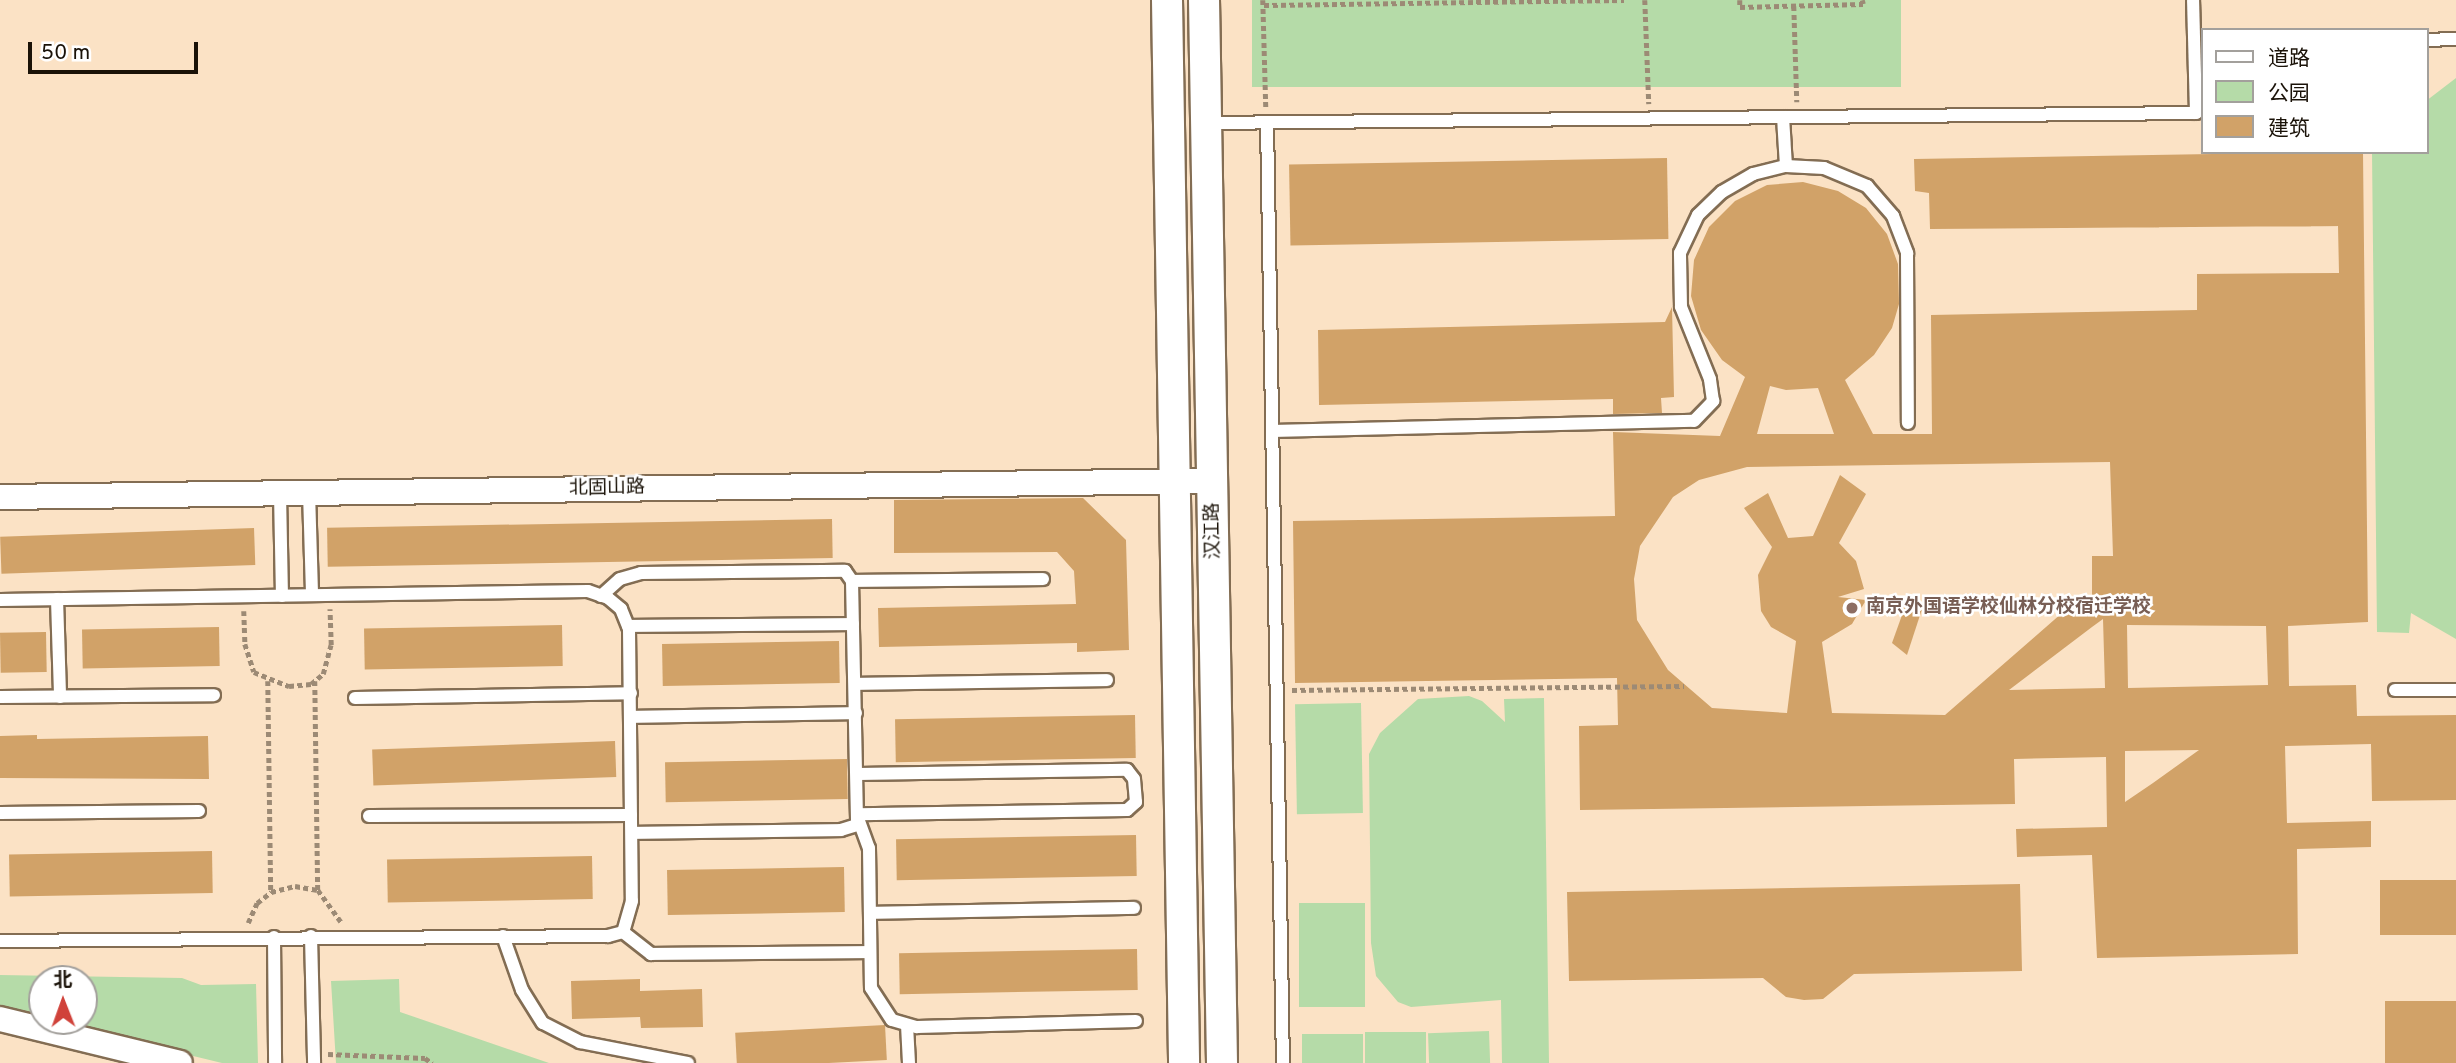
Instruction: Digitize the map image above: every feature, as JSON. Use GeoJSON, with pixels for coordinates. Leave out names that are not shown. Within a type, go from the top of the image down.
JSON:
{"type":"FeatureCollection","features":[{"type":"Feature","properties":{"kind":"street","name":"汉江路"},"geometry":{"type":"LineString","coordinates":[[1167,0],[1177,482],[1184,1063]]}},
{"type":"Feature","properties":{"kind":"street","name":"汉江路"},"geometry":{"type":"LineString","coordinates":[[1204,0],[1222,1063]]}},
{"type":"Feature","properties":{"kind":"street","name":"北固山路"},"geometry":{"type":"LineString","coordinates":[[0,498],[1213,481]]}},
{"type":"Feature","properties":{"kind":"street"},"geometry":{"type":"LineString","coordinates":[[0,1019],[180,1063]]}},
{"type":"Feature","properties":{"kind":"lane"},"geometry":{"type":"LineString","coordinates":[[1207,123],[2196,113],[2198,43],[2193,0]]}},
{"type":"Feature","properties":{"kind":"lane"},"geometry":{"type":"LineString","coordinates":[[2428,40],[2456,39]]}},
{"type":"Feature","properties":{"kind":"lane"},"geometry":{"type":"LineString","coordinates":[[1783,117],[1786,166]]}},
{"type":"Feature","properties":{"kind":"lane"},"geometry":{"type":"LineString","coordinates":[[1267,122],[1283,1063]]}},
{"type":"Feature","properties":{"kind":"lane"},"geometry":{"type":"LineString","coordinates":[[1272,431],[1694,421],[1713,401],[1710,379],[1681,307],[1680,253],[1698,215],[1722,192],[1753,174],[1786,166],[1824,168],[1867,186],[1893,216],[1907,253],[1908,423]]}},
{"type":"Feature","properties":{"kind":"lane"},"geometry":{"type":"LineString","coordinates":[[309,492],[312,595]]}},
{"type":"Feature","properties":{"kind":"lane"},"geometry":{"type":"LineString","coordinates":[[280,493],[282,596]]}},
{"type":"Feature","properties":{"kind":"lane"},"geometry":{"type":"LineString","coordinates":[[601,596],[620,579],[641,573],[845,571],[852,581],[859,817],[868,839],[870,952],[874,999],[892,1020],[907,1025],[1136,1021]]}},
{"type":"Feature","properties":{"kind":"lane"},"geometry":{"type":"LineString","coordinates":[[852,581],[1043,579]]}},
{"type":"Feature","properties":{"kind":"lane"},"geometry":{"type":"LineString","coordinates":[[0,600],[588,591],[601,596],[621,609],[628,626],[632,901],[623,932]]}},
{"type":"Feature","properties":{"kind":"lane"},"geometry":{"type":"LineString","coordinates":[[57,599],[60,697]]}},
{"type":"Feature","properties":{"kind":"lane"},"geometry":{"type":"LineString","coordinates":[[628,626],[853,624]]}},
{"type":"Feature","properties":{"kind":"lane"},"geometry":{"type":"LineString","coordinates":[[855,684],[1107,680]]}},
{"type":"Feature","properties":{"kind":"lane"},"geometry":{"type":"LineString","coordinates":[[2395,690],[2456,690]]}},
{"type":"Feature","properties":{"kind":"lane"},"geometry":{"type":"LineString","coordinates":[[355,698],[631,694]]}},
{"type":"Feature","properties":{"kind":"lane"},"geometry":{"type":"LineString","coordinates":[[0,697],[214,695]]}},
{"type":"Feature","properties":{"kind":"lane"},"geometry":{"type":"LineString","coordinates":[[631,716],[856,713]]}},
{"type":"Feature","properties":{"kind":"lane"},"geometry":{"type":"LineString","coordinates":[[632,833],[841,830],[859,817],[1126,810],[1136,802],[1134,779],[1127,770],[858,774]]}},
{"type":"Feature","properties":{"kind":"lane"},"geometry":{"type":"LineString","coordinates":[[0,813],[199,811]]}},
{"type":"Feature","properties":{"kind":"lane"},"geometry":{"type":"LineString","coordinates":[[369,816],[631,815]]}},
{"type":"Feature","properties":{"kind":"lane"},"geometry":{"type":"LineString","coordinates":[[870,912],[1134,908]]}},
{"type":"Feature","properties":{"kind":"lane"},"geometry":{"type":"LineString","coordinates":[[0,941],[503,936],[623,932],[651,954],[870,952]]}},
{"type":"Feature","properties":{"kind":"lane"},"geometry":{"type":"LineString","coordinates":[[311,936],[314,1058]]}},
{"type":"Feature","properties":{"kind":"lane"},"geometry":{"type":"LineString","coordinates":[[503,936],[522,990],[543,1023],[580,1042],[688,1063]]}},
{"type":"Feature","properties":{"kind":"lane"},"geometry":{"type":"LineString","coordinates":[[274,937],[275,1063]]}},
{"type":"Feature","properties":{"kind":"lane"},"geometry":{"type":"LineString","coordinates":[[907,1025],[909,1063]]}},
{"type":"Feature","properties":{"kind":"path"},"geometry":{"type":"LineString","coordinates":[[1267,122],[1263,3],[1624,0]]}},
{"type":"Feature","properties":{"kind":"path"},"geometry":{"type":"LineString","coordinates":[[1646,0],[1650,119]]}},
{"type":"Feature","properties":{"kind":"path"},"geometry":{"type":"LineString","coordinates":[[1740,0],[1740,7],[1786,3],[1794,6],[1863,4],[1862,0]]}},
{"type":"Feature","properties":{"kind":"path"},"geometry":{"type":"LineString","coordinates":[[1794,6],[1798,117]]}},
{"type":"Feature","properties":{"kind":"path"},"geometry":{"type":"LineString","coordinates":[[329,595],[329,662],[315,680],[318,890],[339,915],[346,936]]}},
{"type":"Feature","properties":{"kind":"path"},"geometry":{"type":"LineString","coordinates":[[243,596],[248,658],[254,672],[268,681],[289,686],[315,680]]}},
{"type":"Feature","properties":{"kind":"path"},"geometry":{"type":"LineString","coordinates":[[268,681],[271,892]]}},
{"type":"Feature","properties":{"kind":"path"},"geometry":{"type":"LineString","coordinates":[[1277,690],[1684,686]]}},
{"type":"Feature","properties":{"kind":"path"},"geometry":{"type":"LineString","coordinates":[[244,937],[257,903],[271,892],[295,886],[318,890]]}},
{"type":"Feature","properties":{"kind":"path"},"geometry":{"type":"LineString","coordinates":[[314,1058],[425,1058],[432,1063]]}},
{"type":"Feature","properties":{"kind":"green space"},"geometry":{"type":"Polygon","coordinates":[[[1252,0],[1901,0],[1901,87],[1252,87],[1252,0]]]}},
{"type":"Feature","properties":{"kind":"green space"},"geometry":{"type":"Polygon","coordinates":[[[2456,78],[2456,639],[2411,613],[2409,633],[2377,632],[2372,154],[2428,154],[2428,99],[2456,78]]]}},
{"type":"Feature","properties":{"kind":"green space"},"geometry":{"type":"Polygon","coordinates":[[[1469,696],[1482,701],[1505,722],[1504,699],[1544,698],[1549,1063],[1502,1063],[1501,1000],[1411,1007],[1398,1002],[1376,976],[1371,943],[1369,754],[1380,733],[1418,699],[1469,696]]]}},
{"type":"Feature","properties":{"kind":"green space"},"geometry":{"type":"Polygon","coordinates":[[[1361,703],[1363,813],[1297,814],[1295,704],[1361,703]]]}},
{"type":"Feature","properties":{"kind":"green space"},"geometry":{"type":"Polygon","coordinates":[[[1299,903],[1365,903],[1365,1007],[1299,1007],[1299,903]]]}},
{"type":"Feature","properties":{"kind":"green space"},"geometry":{"type":"Polygon","coordinates":[[[0,975],[28,975],[28,1016],[0,1011],[0,975]]]}},
{"type":"Feature","properties":{"kind":"green space"},"geometry":{"type":"Polygon","coordinates":[[[98,977],[182,978],[201,985],[256,984],[258,1063],[222,1063],[98,1033],[98,977]]]}},
{"type":"Feature","properties":{"kind":"green space"},"geometry":{"type":"Polygon","coordinates":[[[399,979],[400,1012],[549,1063],[336,1063],[331,981],[399,979]]]}},
{"type":"Feature","properties":{"kind":"green space"},"geometry":{"type":"Polygon","coordinates":[[[1489,1031],[1490,1063],[1429,1063],[1428,1033],[1489,1031]]]}},
{"type":"Feature","properties":{"kind":"green space"},"geometry":{"type":"Polygon","coordinates":[[[1365,1032],[1426,1032],[1426,1063],[1365,1063],[1365,1032]]]}},
{"type":"Feature","properties":{"kind":"green space"},"geometry":{"type":"Polygon","coordinates":[[[1302,1034],[1363,1034],[1363,1063],[1302,1063],[1302,1034]]]}},
{"type":"Feature","properties":{"kind":"building"},"geometry":{"type":"Polygon","coordinates":[[[2363,154],[2368,622],[2288,626],[2289,686],[2356,685],[2357,716],[2456,715],[2456,800],[2372,801],[2371,744],[2285,746],[2287,823],[2371,821],[2371,847],[2297,849],[2298,954],[2097,958],[2092,855],[2017,857],[2016,829],[2107,827],[2106,757],[2014,759],[2015,804],[1580,810],[1579,726],[1618,725],[1617,678],[1295,683],[1293,521],[1615,516],[1613,432],[1720,436],[1745,377],[1722,360],[1701,330],[1691,296],[1694,260],[1709,227],[1735,201],[1767,185],[1803,182],[1838,191],[1866,208],[1887,234],[1898,264],[1899,304],[1892,328],[1874,355],[1845,380],[1873,434],[1932,434],[1931,315],[2197,310],[2197,274],[2339,273],[2338,226],[1930,229],[1929,193],[1915,191],[1914,159],[2363,154]],[[1770,386],[1757,434],[1834,434],[1818,388],[1786,390],[1770,386]],[[2110,462],[1747,467],[1699,480],[1673,497],[1640,546],[1634,579],[1637,620],[1668,670],[1712,708],[1787,713],[1796,641],[1771,627],[1761,611],[1758,575],[1772,547],[1744,508],[1768,493],[1788,538],[1813,536],[1840,475],[1866,494],[1839,543],[1856,561],[1864,589],[1838,597],[1866,600],[1852,624],[1822,642],[1832,713],[1945,715],[2062,613],[2092,612],[2092,556],[2113,556],[2110,462]],[[2103,619],[2009,690],[2105,688],[2103,619]],[[2127,625],[2128,688],[2268,685],[2266,626],[2127,625]],[[2199,750],[2125,751],[2125,802],[2199,750]]]}},
{"type":"Feature","properties":{"kind":"building"},"geometry":{"type":"Polygon","coordinates":[[[1667,158],[1668,239],[1290,246],[1289,165],[1667,158]]]}},
{"type":"Feature","properties":{"kind":"building"},"geometry":{"type":"Polygon","coordinates":[[[1672,307],[1674,397],[1661,398],[1662,413],[1613,414],[1613,399],[1319,405],[1318,330],[1665,322],[1672,307]]]}},
{"type":"Feature","properties":{"kind":"building"},"geometry":{"type":"Polygon","coordinates":[[[1083,498],[1126,540],[1129,650],[1077,652],[1077,643],[879,647],[878,608],[1076,604],[1074,571],[1057,552],[894,553],[894,500],[1083,498]]]}},
{"type":"Feature","properties":{"kind":"building"},"geometry":{"type":"Polygon","coordinates":[[[832,519],[833,558],[328,567],[327,528],[832,519]]]}},
{"type":"Feature","properties":{"kind":"building"},"geometry":{"type":"Polygon","coordinates":[[[254,528],[255,565],[1,574],[0,537],[254,528]]]}},
{"type":"Feature","properties":{"kind":"building"},"geometry":{"type":"Polygon","coordinates":[[[1906,604],[1923,606],[1907,655],[1892,643],[1906,604]]]}},
{"type":"Feature","properties":{"kind":"building"},"geometry":{"type":"Polygon","coordinates":[[[562,625],[563,666],[365,669],[364,628],[562,625]]]}},
{"type":"Feature","properties":{"kind":"building"},"geometry":{"type":"Polygon","coordinates":[[[219,627],[220,666],[83,668],[82,629],[219,627]]]}},
{"type":"Feature","properties":{"kind":"building"},"geometry":{"type":"Polygon","coordinates":[[[46,632],[47,672],[1,673],[0,633],[46,632]]]}},
{"type":"Feature","properties":{"kind":"building"},"geometry":{"type":"Polygon","coordinates":[[[839,641],[840,683],[663,686],[662,644],[839,641]]]}},
{"type":"Feature","properties":{"kind":"building"},"geometry":{"type":"Polygon","coordinates":[[[1135,715],[1136,758],[896,762],[895,719],[1135,715]]]}},
{"type":"Feature","properties":{"kind":"building"},"geometry":{"type":"Polygon","coordinates":[[[37,735],[37,739],[208,736],[209,779],[0,778],[0,736],[37,735]]]}},
{"type":"Feature","properties":{"kind":"building"},"geometry":{"type":"Polygon","coordinates":[[[615,741],[616,777],[373,785],[372,749],[615,741]]]}},
{"type":"Feature","properties":{"kind":"building"},"geometry":{"type":"Polygon","coordinates":[[[847,759],[848,799],[666,802],[665,762],[847,759]]]}},
{"type":"Feature","properties":{"kind":"building"},"geometry":{"type":"Polygon","coordinates":[[[1136,835],[1137,876],[897,880],[896,839],[1136,835]]]}},
{"type":"Feature","properties":{"kind":"building"},"geometry":{"type":"Polygon","coordinates":[[[212,851],[213,893],[10,897],[9,855],[212,851]]]}},
{"type":"Feature","properties":{"kind":"building"},"geometry":{"type":"Polygon","coordinates":[[[592,856],[593,899],[388,903],[387,860],[592,856]]]}},
{"type":"Feature","properties":{"kind":"building"},"geometry":{"type":"Polygon","coordinates":[[[844,867],[845,912],[668,915],[667,870],[844,867]]]}},
{"type":"Feature","properties":{"kind":"building"},"geometry":{"type":"Polygon","coordinates":[[[2380,880],[2456,880],[2456,935],[2380,935],[2380,880]]]}},
{"type":"Feature","properties":{"kind":"building"},"geometry":{"type":"Polygon","coordinates":[[[2020,884],[2022,971],[1854,974],[1823,999],[1804,1000],[1786,997],[1763,978],[1569,981],[1567,892],[2020,884]]]}},
{"type":"Feature","properties":{"kind":"building"},"geometry":{"type":"Polygon","coordinates":[[[1137,949],[1138,990],[900,994],[899,953],[1137,949]]]}},
{"type":"Feature","properties":{"kind":"building"},"geometry":{"type":"Polygon","coordinates":[[[640,979],[640,991],[702,989],[703,1027],[641,1028],[640,1017],[572,1019],[571,981],[640,979]]]}},
{"type":"Feature","properties":{"kind":"building"},"geometry":{"type":"Polygon","coordinates":[[[2385,1001],[2456,1001],[2456,1063],[2385,1063],[2385,1001]]]}},
{"type":"Feature","properties":{"kind":"building"},"geometry":{"type":"Polygon","coordinates":[[[885,1025],[887,1060],[737,1063],[735,1033],[885,1025]]]}},
{"type":"Feature","properties":{"kind":"place","name":"南京外国语学校仙林分校宿迁学校"},"geometry":{"type":"Point","coordinates":[1852,608]}}]}
